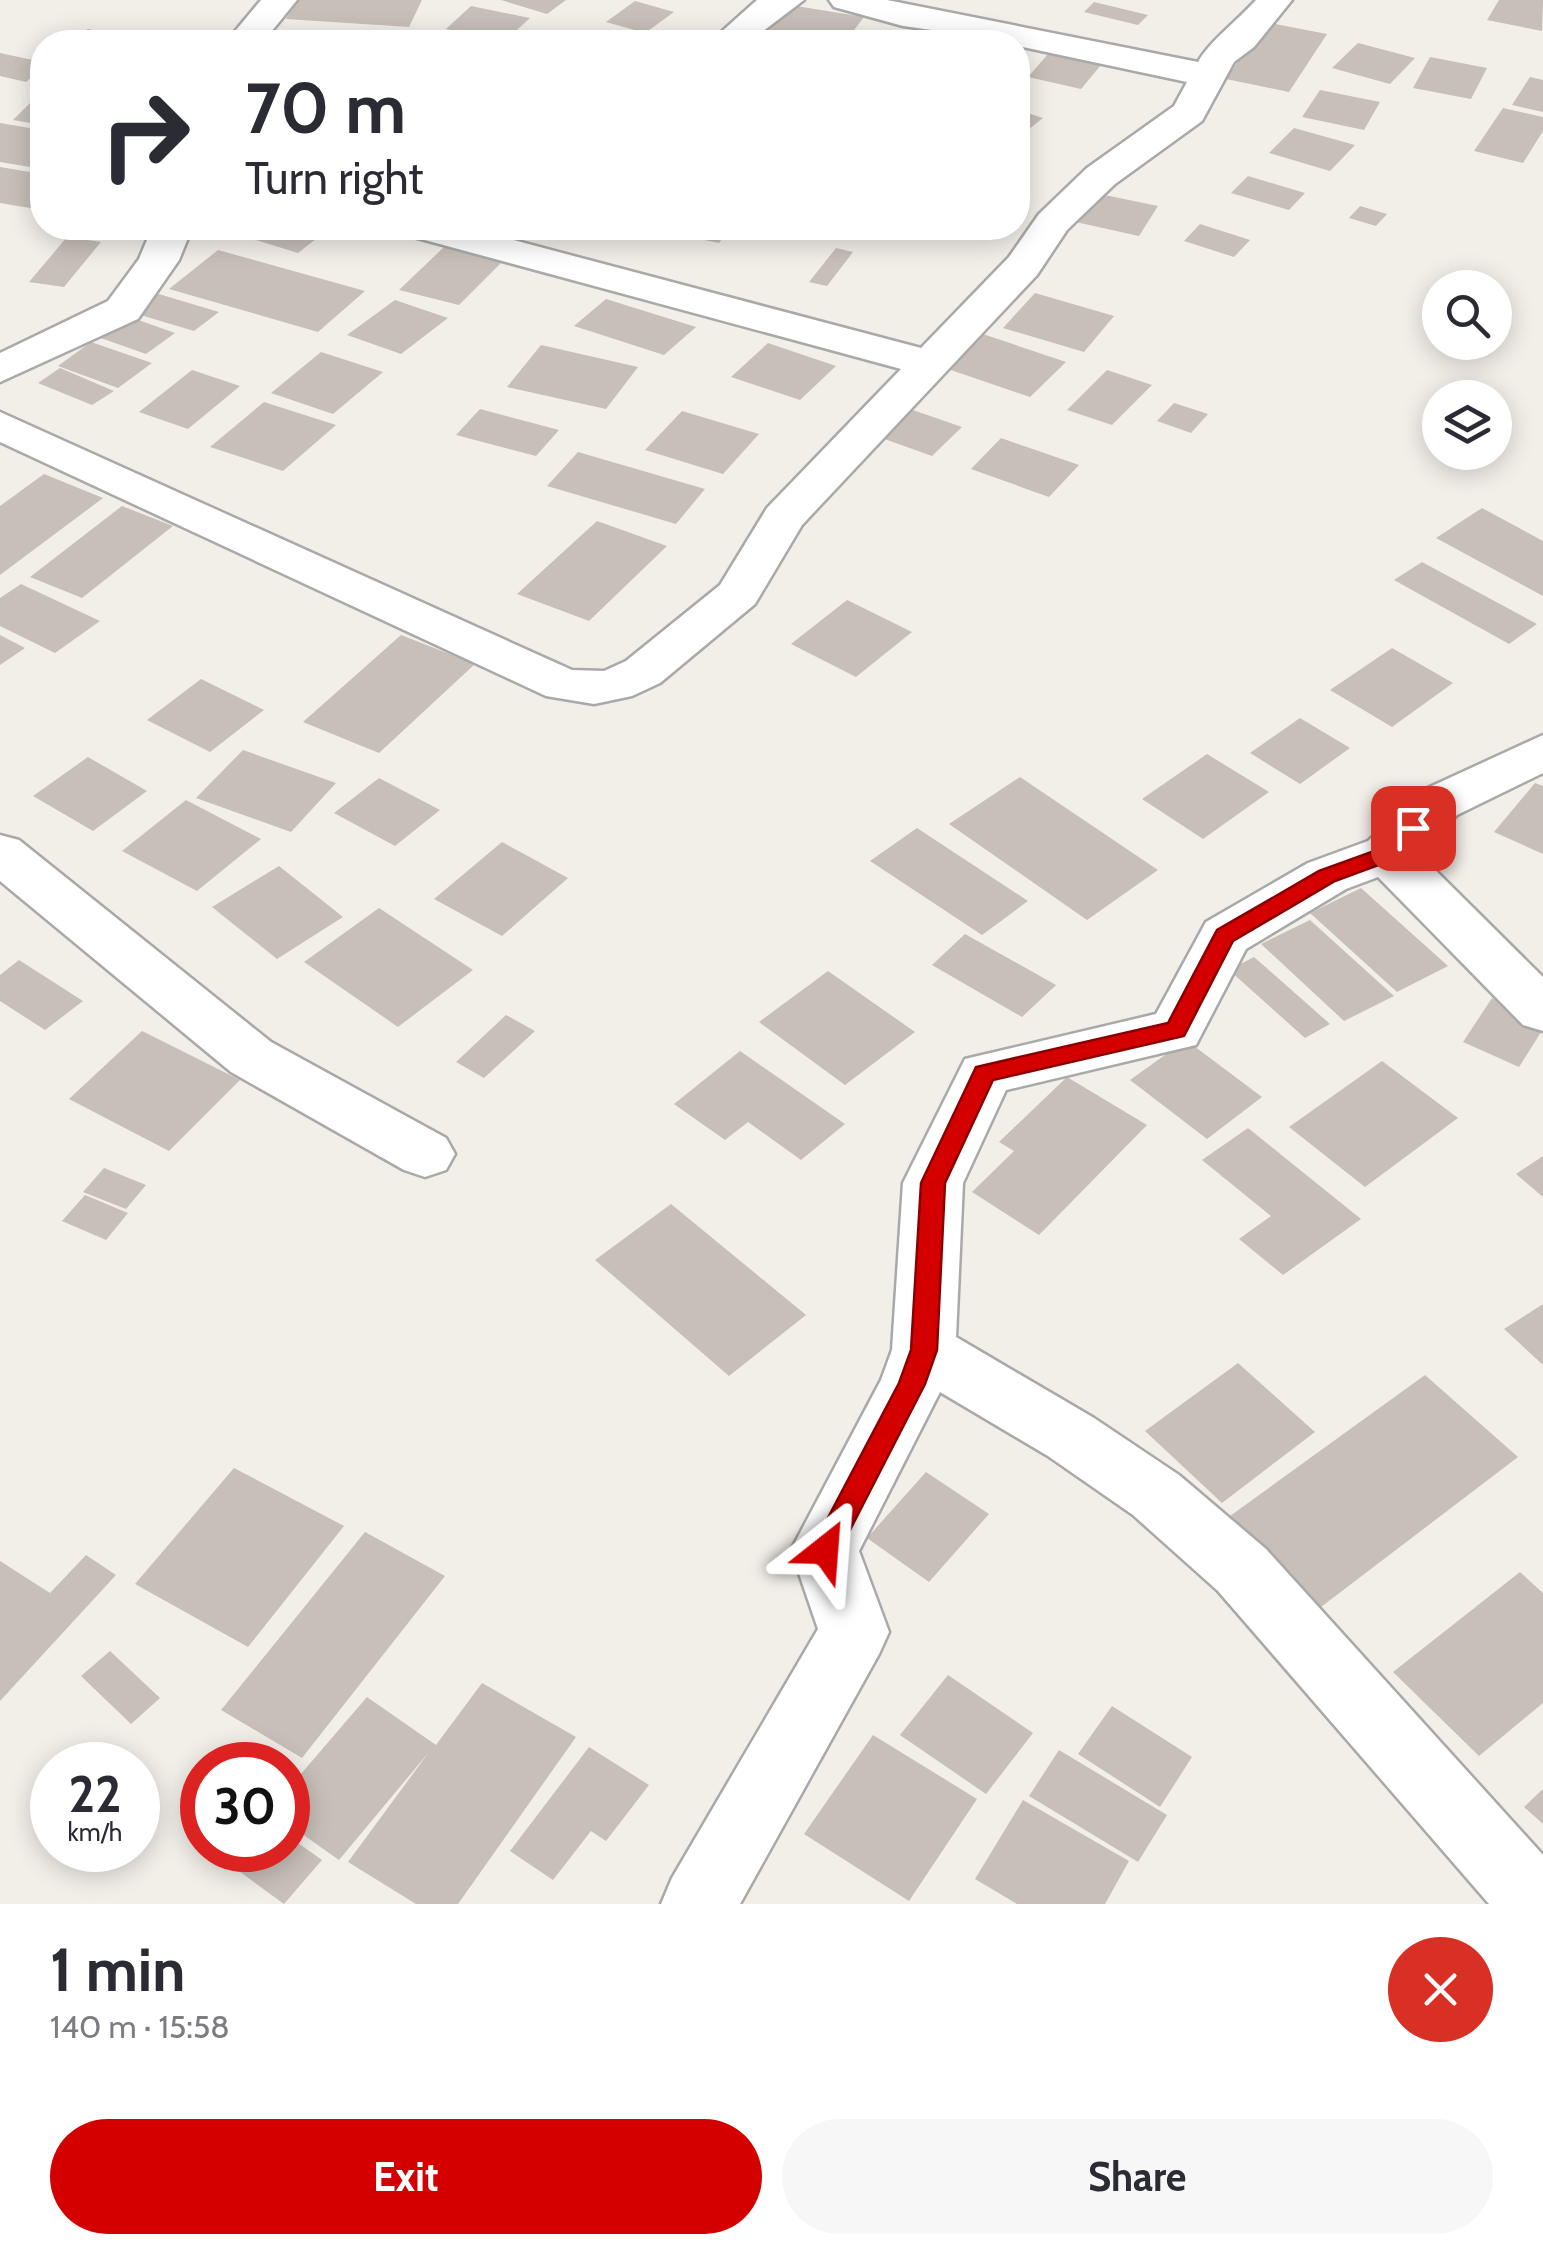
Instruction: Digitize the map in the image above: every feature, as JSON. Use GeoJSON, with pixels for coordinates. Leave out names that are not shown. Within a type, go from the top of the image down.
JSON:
{"type":"FeatureCollection","features":[{"type":"Feature","properties":{"kind":"street"},"geometry":{"type":"LineString","coordinates":[[254,30],[280,0]]}},
{"type":"Feature","properties":{"kind":"street"},"geometry":{"type":"LineString","coordinates":[[742,30],[772,5],[787,0]]}},
{"type":"Feature","properties":{"kind":"street"},"geometry":{"type":"LineString","coordinates":[[846,0],[991,30]]}},
{"type":"Feature","properties":{"kind":"street"},"geometry":{"type":"LineString","coordinates":[[0,424],[563,685],[594,688],[616,684],[643,672],[738,594],[783,518],[1023,266],[1053,222],[1101,176],[1190,114],[1219,56],[1251,29],[1275,0]]}},
{"type":"Feature","properties":{"kind":"street"},"geometry":{"type":"LineString","coordinates":[[1030,38],[1208,75]]}},
{"type":"Feature","properties":{"kind":"street"},"geometry":{"type":"LineString","coordinates":[[0,369],[123,310],[159,260],[167,240]]}},
{"type":"Feature","properties":{"kind":"street"},"geometry":{"type":"LineString","coordinates":[[524,240],[643,284],[928,363]]}},
{"type":"Feature","properties":{"kind":"street"},"geometry":{"type":"LineString","coordinates":[[699,1904],[854,1632],[825,1550],[912,1384],[924,1350],[933,1183],[984,1074],[1176,1030],[1224,936],[1327,876],[1388,854],[1439,803],[1541,756]]}},
{"type":"Feature","properties":{"kind":"street"},"geometry":{"type":"LineString","coordinates":[[0,853],[251,1057],[425,1154]]}},
{"type":"Feature","properties":{"kind":"street"},"geometry":{"type":"LineString","coordinates":[[1388,854],[1543,1010]]}},
{"type":"Feature","properties":{"kind":"street"},"geometry":{"type":"LineString","coordinates":[[924,1350],[1072,1437],[1156,1495],[1242,1570],[1538,1904]]}},
{"type":"Feature","properties":{"kind":"building"},"geometry":{"type":"Polygon","coordinates":[[[297,0],[422,0],[409,27],[286,19],[297,0]]]}},
{"type":"Feature","properties":{"kind":"building"},"geometry":{"type":"Polygon","coordinates":[[[501,0],[566,0],[547,14],[501,0]]]}},
{"type":"Feature","properties":{"kind":"building"},"geometry":{"type":"Polygon","coordinates":[[[1499,0],[1543,0],[1542,31],[1487,20],[1499,0]]]}},
{"type":"Feature","properties":{"kind":"building"},"geometry":{"type":"Polygon","coordinates":[[[635,1],[674,12],[649,30],[606,22],[635,1]]]}},
{"type":"Feature","properties":{"kind":"building"},"geometry":{"type":"Polygon","coordinates":[[[1094,2],[1148,15],[1138,25],[1084,12],[1094,2]]]}},
{"type":"Feature","properties":{"kind":"building"},"geometry":{"type":"Polygon","coordinates":[[[784,4],[864,17],[854,30],[763,30],[784,4]]]}},
{"type":"Feature","properties":{"kind":"building"},"geometry":{"type":"Polygon","coordinates":[[[471,6],[530,18],[517,30],[446,29],[471,6]]]}},
{"type":"Feature","properties":{"kind":"building"},"geometry":{"type":"Polygon","coordinates":[[[1265,22],[1327,34],[1289,92],[1226,79],[1265,22]]]}},
{"type":"Feature","properties":{"kind":"building"},"geometry":{"type":"Polygon","coordinates":[[[1358,43],[1415,58],[1390,84],[1332,68],[1358,43]]]}},
{"type":"Feature","properties":{"kind":"building"},"geometry":{"type":"Polygon","coordinates":[[[0,53],[30,59],[30,79],[26,82],[0,76],[0,53]]]}},
{"type":"Feature","properties":{"kind":"building"},"geometry":{"type":"Polygon","coordinates":[[[1048,54],[1101,65],[1081,89],[1030,75],[1048,54]]]}},
{"type":"Feature","properties":{"kind":"building"},"geometry":{"type":"Polygon","coordinates":[[[1430,57],[1487,68],[1471,99],[1413,88],[1430,57]]]}},
{"type":"Feature","properties":{"kind":"building"},"geometry":{"type":"Polygon","coordinates":[[[1530,77],[1543,80],[1543,112],[1512,105],[1530,77]]]}},
{"type":"Feature","properties":{"kind":"building"},"geometry":{"type":"Polygon","coordinates":[[[1320,90],[1380,102],[1364,130],[1302,117],[1320,90]]]}},
{"type":"Feature","properties":{"kind":"building"},"geometry":{"type":"Polygon","coordinates":[[[30,103],[30,123],[13,120],[30,103]]]}},
{"type":"Feature","properties":{"kind":"building"},"geometry":{"type":"Polygon","coordinates":[[[1503,108],[1543,117],[1543,131],[1523,163],[1474,151],[1503,108]]]}},
{"type":"Feature","properties":{"kind":"building"},"geometry":{"type":"Polygon","coordinates":[[[1030,114],[1043,118],[1030,128],[1030,114]]]}},
{"type":"Feature","properties":{"kind":"building"},"geometry":{"type":"Polygon","coordinates":[[[0,123],[30,128],[30,167],[0,162],[0,123]]]}},
{"type":"Feature","properties":{"kind":"building"},"geometry":{"type":"Polygon","coordinates":[[[1294,128],[1355,145],[1330,171],[1269,153],[1294,128]]]}},
{"type":"Feature","properties":{"kind":"building"},"geometry":{"type":"Polygon","coordinates":[[[0,167],[30,172],[30,208],[0,203],[0,167]]]}},
{"type":"Feature","properties":{"kind":"building"},"geometry":{"type":"Polygon","coordinates":[[[1248,176],[1305,193],[1289,210],[1231,193],[1248,176]]]}},
{"type":"Feature","properties":{"kind":"building"},"geometry":{"type":"Polygon","coordinates":[[[1090,192],[1158,206],[1139,236],[1071,221],[1090,192]]]}},
{"type":"Feature","properties":{"kind":"building"},"geometry":{"type":"Polygon","coordinates":[[[1360,206],[1387,214],[1376,226],[1349,218],[1360,206]]]}},
{"type":"Feature","properties":{"kind":"building"},"geometry":{"type":"Polygon","coordinates":[[[1200,224],[1250,240],[1234,257],[1184,241],[1200,224]]]}},
{"type":"Feature","properties":{"kind":"building"},"geometry":{"type":"Polygon","coordinates":[[[64,240],[101,242],[64,287],[29,282],[64,240]]]}},
{"type":"Feature","properties":{"kind":"building"},"geometry":{"type":"Polygon","coordinates":[[[256,240],[315,240],[298,253],[256,240]]]}},
{"type":"Feature","properties":{"kind":"building"},"geometry":{"type":"Polygon","coordinates":[[[445,246],[504,260],[459,305],[399,290],[445,246]]]}},
{"type":"Feature","properties":{"kind":"building"},"geometry":{"type":"Polygon","coordinates":[[[836,248],[853,252],[827,286],[809,282],[836,248]]]}},
{"type":"Feature","properties":{"kind":"building"},"geometry":{"type":"Polygon","coordinates":[[[218,250],[365,291],[318,332],[169,289],[218,250]]]}},
{"type":"Feature","properties":{"kind":"building"},"geometry":{"type":"Polygon","coordinates":[[[152,292],[219,312],[194,331],[127,311],[152,292]]]}},
{"type":"Feature","properties":{"kind":"building"},"geometry":{"type":"Polygon","coordinates":[[[1035,293],[1114,316],[1084,352],[1003,328],[1035,293]]]}},
{"type":"Feature","properties":{"kind":"building"},"geometry":{"type":"Polygon","coordinates":[[[606,299],[696,327],[664,355],[574,326],[606,299]]]}},
{"type":"Feature","properties":{"kind":"building"},"geometry":{"type":"Polygon","coordinates":[[[395,300],[448,318],[401,354],[347,335],[395,300]]]}},
{"type":"Feature","properties":{"kind":"building"},"geometry":{"type":"Polygon","coordinates":[[[127,316],[175,333],[146,354],[98,337],[127,316]]]}},
{"type":"Feature","properties":{"kind":"building"},"geometry":{"type":"Polygon","coordinates":[[[971,330],[1066,362],[1030,397],[945,368],[971,330]]]}},
{"type":"Feature","properties":{"kind":"building"},"geometry":{"type":"Polygon","coordinates":[[[91,342],[152,363],[118,388],[58,366],[91,342]]]}},
{"type":"Feature","properties":{"kind":"building"},"geometry":{"type":"Polygon","coordinates":[[[768,343],[836,366],[800,400],[731,377],[768,343]]]}},
{"type":"Feature","properties":{"kind":"building"},"geometry":{"type":"Polygon","coordinates":[[[541,345],[638,367],[606,409],[507,387],[541,345]]]}},
{"type":"Feature","properties":{"kind":"building"},"geometry":{"type":"Polygon","coordinates":[[[321,352],[383,372],[333,414],[271,393],[321,352]]]}},
{"type":"Feature","properties":{"kind":"building"},"geometry":{"type":"Polygon","coordinates":[[[60,368],[114,391],[92,405],[38,383],[60,368]]]}},
{"type":"Feature","properties":{"kind":"building"},"geometry":{"type":"Polygon","coordinates":[[[192,370],[240,386],[188,429],[139,412],[192,370]]]}},
{"type":"Feature","properties":{"kind":"building"},"geometry":{"type":"Polygon","coordinates":[[[1107,370],[1152,385],[1112,425],[1067,410],[1107,370]]]}},
{"type":"Feature","properties":{"kind":"building"},"geometry":{"type":"Polygon","coordinates":[[[264,402],[336,425],[283,471],[210,447],[264,402]]]}},
{"type":"Feature","properties":{"kind":"building"},"geometry":{"type":"Polygon","coordinates":[[[1174,403],[1208,414],[1191,433],[1157,421],[1174,403]]]}},
{"type":"Feature","properties":{"kind":"building"},"geometry":{"type":"Polygon","coordinates":[[[480,409],[559,430],[536,456],[456,435],[480,409]]]}},
{"type":"Feature","properties":{"kind":"building"},"geometry":{"type":"Polygon","coordinates":[[[910,409],[962,427],[932,456],[879,437],[910,409]]]}},
{"type":"Feature","properties":{"kind":"building"},"geometry":{"type":"Polygon","coordinates":[[[682,411],[759,434],[723,474],[645,450],[682,411]]]}},
{"type":"Feature","properties":{"kind":"building"},"geometry":{"type":"Polygon","coordinates":[[[1001,438],[1079,465],[1049,497],[971,469],[1001,438]]]}},
{"type":"Feature","properties":{"kind":"building"},"geometry":{"type":"Polygon","coordinates":[[[578,452],[705,489],[676,524],[547,486],[578,452]]]}},
{"type":"Feature","properties":{"kind":"building"},"geometry":{"type":"Polygon","coordinates":[[[44,474],[103,498],[0,575],[0,506],[44,474]]]}},
{"type":"Feature","properties":{"kind":"building"},"geometry":{"type":"Polygon","coordinates":[[[122,506],[173,526],[82,598],[30,577],[122,506]]]}},
{"type":"Feature","properties":{"kind":"building"},"geometry":{"type":"Polygon","coordinates":[[[1482,508],[1543,541],[1543,596],[1436,538],[1482,508]]]}},
{"type":"Feature","properties":{"kind":"building"},"geometry":{"type":"Polygon","coordinates":[[[597,521],[667,546],[589,621],[517,594],[597,521]]]}},
{"type":"Feature","properties":{"kind":"building"},"geometry":{"type":"Polygon","coordinates":[[[1422,562],[1537,624],[1509,644],[1394,580],[1422,562]]]}},
{"type":"Feature","properties":{"kind":"building"},"geometry":{"type":"Polygon","coordinates":[[[21,584],[100,621],[55,653],[0,626],[0,598],[21,584]]]}},
{"type":"Feature","properties":{"kind":"building"},"geometry":{"type":"Polygon","coordinates":[[[847,600],[912,632],[856,677],[791,644],[847,600]]]}},
{"type":"Feature","properties":{"kind":"building"},"geometry":{"type":"Polygon","coordinates":[[[0,635],[25,648],[0,665],[0,635]]]}},
{"type":"Feature","properties":{"kind":"building"},"geometry":{"type":"Polygon","coordinates":[[[401,635],[475,664],[379,753],[303,722],[401,635]]]}},
{"type":"Feature","properties":{"kind":"building"},"geometry":{"type":"Polygon","coordinates":[[[1392,648],[1453,683],[1392,727],[1330,690],[1392,648]]]}},
{"type":"Feature","properties":{"kind":"building"},"geometry":{"type":"Polygon","coordinates":[[[201,679],[264,710],[210,752],[147,720],[201,679]]]}},
{"type":"Feature","properties":{"kind":"building"},"geometry":{"type":"Polygon","coordinates":[[[1300,718],[1350,748],[1300,784],[1250,753],[1300,718]]]}},
{"type":"Feature","properties":{"kind":"building"},"geometry":{"type":"Polygon","coordinates":[[[243,750],[336,783],[291,832],[196,798],[243,750]]]}},
{"type":"Feature","properties":{"kind":"building"},"geometry":{"type":"Polygon","coordinates":[[[1207,754],[1269,792],[1203,839],[1142,799],[1207,754]]]}},
{"type":"Feature","properties":{"kind":"building"},"geometry":{"type":"Polygon","coordinates":[[[88,757],[147,791],[93,831],[33,796],[88,757]]]}},
{"type":"Feature","properties":{"kind":"building"},"geometry":{"type":"Polygon","coordinates":[[[1020,777],[1158,870],[1087,920],[949,824],[1020,777]]]}},
{"type":"Feature","properties":{"kind":"building"},"geometry":{"type":"Polygon","coordinates":[[[379,778],[440,810],[395,846],[334,813],[379,778]]]}},
{"type":"Feature","properties":{"kind":"building"},"geometry":{"type":"Polygon","coordinates":[[[1535,783],[1543,786],[1543,854],[1494,832],[1535,783]]]}},
{"type":"Feature","properties":{"kind":"building"},"geometry":{"type":"Polygon","coordinates":[[[186,800],[261,839],[197,891],[122,851],[186,800]]]}},
{"type":"Feature","properties":{"kind":"building"},"geometry":{"type":"Polygon","coordinates":[[[917,828],[1028,901],[982,935],[870,861],[917,828]]]}},
{"type":"Feature","properties":{"kind":"building"},"geometry":{"type":"Polygon","coordinates":[[[502,842],[568,878],[502,936],[434,899],[502,842]]]}},
{"type":"Feature","properties":{"kind":"building"},"geometry":{"type":"Polygon","coordinates":[[[279,866],[343,917],[277,959],[212,907],[279,866]]]}},
{"type":"Feature","properties":{"kind":"building"},"geometry":{"type":"Polygon","coordinates":[[[1361,888],[1448,966],[1397,992],[1310,913],[1361,888]]]}},
{"type":"Feature","properties":{"kind":"building"},"geometry":{"type":"Polygon","coordinates":[[[379,908],[473,970],[398,1027],[304,962],[379,908]]]}},
{"type":"Feature","properties":{"kind":"building"},"geometry":{"type":"Polygon","coordinates":[[[1310,920],[1394,996],[1344,1021],[1261,944],[1310,920]]]}},
{"type":"Feature","properties":{"kind":"building"},"geometry":{"type":"Polygon","coordinates":[[[965,934],[1056,985],[1022,1017],[932,965],[965,934]]]}},
{"type":"Feature","properties":{"kind":"building"},"geometry":{"type":"Polygon","coordinates":[[[1254,957],[1330,1024],[1305,1038],[1229,970],[1254,957]]]}},
{"type":"Feature","properties":{"kind":"building"},"geometry":{"type":"Polygon","coordinates":[[[19,960],[83,1001],[45,1030],[0,1001],[0,975],[19,960]]]}},
{"type":"Feature","properties":{"kind":"building"},"geometry":{"type":"Polygon","coordinates":[[[828,971],[915,1032],[845,1085],[759,1022],[828,971]]]}},
{"type":"Feature","properties":{"kind":"building"},"geometry":{"type":"Polygon","coordinates":[[[1492,998],[1543,1021],[1543,1029],[1519,1067],[1463,1042],[1492,998]]]}},
{"type":"Feature","properties":{"kind":"building"},"geometry":{"type":"Polygon","coordinates":[[[506,1015],[535,1031],[484,1078],[456,1062],[506,1015]]]}},
{"type":"Feature","properties":{"kind":"building"},"geometry":{"type":"Polygon","coordinates":[[[142,1031],[240,1080],[169,1151],[69,1099],[142,1031]]]}},
{"type":"Feature","properties":{"kind":"building"},"geometry":{"type":"Polygon","coordinates":[[[1186,1040],[1262,1097],[1207,1139],[1130,1080],[1186,1040]]]}},
{"type":"Feature","properties":{"kind":"building"},"geometry":{"type":"Polygon","coordinates":[[[740,1051],[845,1124],[801,1160],[748,1122],[725,1140],[674,1104],[740,1051]]]}},
{"type":"Feature","properties":{"kind":"building"},"geometry":{"type":"Polygon","coordinates":[[[1382,1061],[1458,1118],[1365,1187],[1289,1127],[1382,1061]]]}},
{"type":"Feature","properties":{"kind":"building"},"geometry":{"type":"Polygon","coordinates":[[[1067,1077],[1147,1125],[1039,1235],[972,1192],[1014,1151],[999,1142],[1067,1077]]]}},
{"type":"Feature","properties":{"kind":"building"},"geometry":{"type":"Polygon","coordinates":[[[1248,1128],[1361,1219],[1283,1275],[1239,1239],[1271,1216],[1202,1160],[1248,1128]]]}},
{"type":"Feature","properties":{"kind":"building"},"geometry":{"type":"Polygon","coordinates":[[[1543,1156],[1543,1197],[1516,1174],[1543,1156]]]}},
{"type":"Feature","properties":{"kind":"building"},"geometry":{"type":"Polygon","coordinates":[[[104,1168],[146,1185],[126,1209],[83,1192],[104,1168]]]}},
{"type":"Feature","properties":{"kind":"building"},"geometry":{"type":"Polygon","coordinates":[[[85,1195],[128,1213],[106,1240],[62,1221],[85,1195]]]}},
{"type":"Feature","properties":{"kind":"building"},"geometry":{"type":"Polygon","coordinates":[[[671,1204],[806,1315],[729,1376],[595,1260],[671,1204]]]}},
{"type":"Feature","properties":{"kind":"building"},"geometry":{"type":"Polygon","coordinates":[[[1543,1304],[1543,1365],[1504,1329],[1543,1304]]]}},
{"type":"Feature","properties":{"kind":"building"},"geometry":{"type":"Polygon","coordinates":[[[1238,1363],[1315,1432],[1222,1503],[1145,1431],[1238,1363]]]}},
{"type":"Feature","properties":{"kind":"building"},"geometry":{"type":"Polygon","coordinates":[[[1425,1375],[1518,1457],[1321,1607],[1230,1516],[1425,1375]]]}},
{"type":"Feature","properties":{"kind":"building"},"geometry":{"type":"Polygon","coordinates":[[[234,1468],[344,1526],[248,1647],[135,1584],[234,1468]]]}},
{"type":"Feature","properties":{"kind":"building"},"geometry":{"type":"Polygon","coordinates":[[[926,1472],[989,1514],[929,1582],[867,1538],[926,1472]]]}},
{"type":"Feature","properties":{"kind":"building"},"geometry":{"type":"Polygon","coordinates":[[[365,1532],[445,1576],[310,1748],[310,1742],[275,1742],[221,1710],[365,1532]]]}},
{"type":"Feature","properties":{"kind":"building"},"geometry":{"type":"Polygon","coordinates":[[[86,1555],[116,1575],[0,1701],[0,1561],[50,1593],[86,1555]]]}},
{"type":"Feature","properties":{"kind":"building"},"geometry":{"type":"Polygon","coordinates":[[[1520,1572],[1543,1593],[1543,1703],[1479,1756],[1393,1672],[1520,1572]]]}},
{"type":"Feature","properties":{"kind":"building"},"geometry":{"type":"Polygon","coordinates":[[[110,1651],[160,1698],[131,1724],[81,1676],[110,1651]]]}},
{"type":"Feature","properties":{"kind":"building"},"geometry":{"type":"Polygon","coordinates":[[[948,1675],[1033,1733],[986,1794],[900,1735],[948,1675]]]}},
{"type":"Feature","properties":{"kind":"building"},"geometry":{"type":"Polygon","coordinates":[[[482,1683],[576,1737],[458,1904],[416,1904],[348,1862],[429,1752],[339,1860],[310,1840],[310,1763],[367,1697],[436,1745],[482,1683]]]}},
{"type":"Feature","properties":{"kind":"building"},"geometry":{"type":"Polygon","coordinates":[[[1112,1706],[1192,1757],[1160,1807],[1078,1754],[1112,1706]]]}},
{"type":"Feature","properties":{"kind":"building"},"geometry":{"type":"Polygon","coordinates":[[[873,1735],[977,1799],[909,1901],[804,1834],[873,1735]]]}},
{"type":"Feature","properties":{"kind":"building"},"geometry":{"type":"Polygon","coordinates":[[[589,1747],[649,1785],[606,1841],[591,1831],[553,1880],[510,1851],[589,1747]]]}},
{"type":"Feature","properties":{"kind":"building"},"geometry":{"type":"Polygon","coordinates":[[[1059,1750],[1167,1815],[1138,1862],[1029,1796],[1059,1750]]]}},
{"type":"Feature","properties":{"kind":"building"},"geometry":{"type":"Polygon","coordinates":[[[1543,1789],[1543,1824],[1524,1807],[1543,1789]]]}},
{"type":"Feature","properties":{"kind":"building"},"geometry":{"type":"Polygon","coordinates":[[[1023,1800],[1129,1861],[1105,1904],[1017,1904],[975,1879],[1023,1800]]]}},
{"type":"Feature","properties":{"kind":"building"},"geometry":{"type":"Polygon","coordinates":[[[310,1852],[322,1860],[284,1904],[240,1872],[310,1872],[310,1852]]]}},
{"type":"Feature","properties":{"kind":"route"},"geometry":{"type":"LineString","coordinates":[[825,1550],[912,1384],[924,1350],[933,1183],[984,1074],[1176,1030],[1224,936],[1327,876],[1388,854],[1413,828]]}}]}
